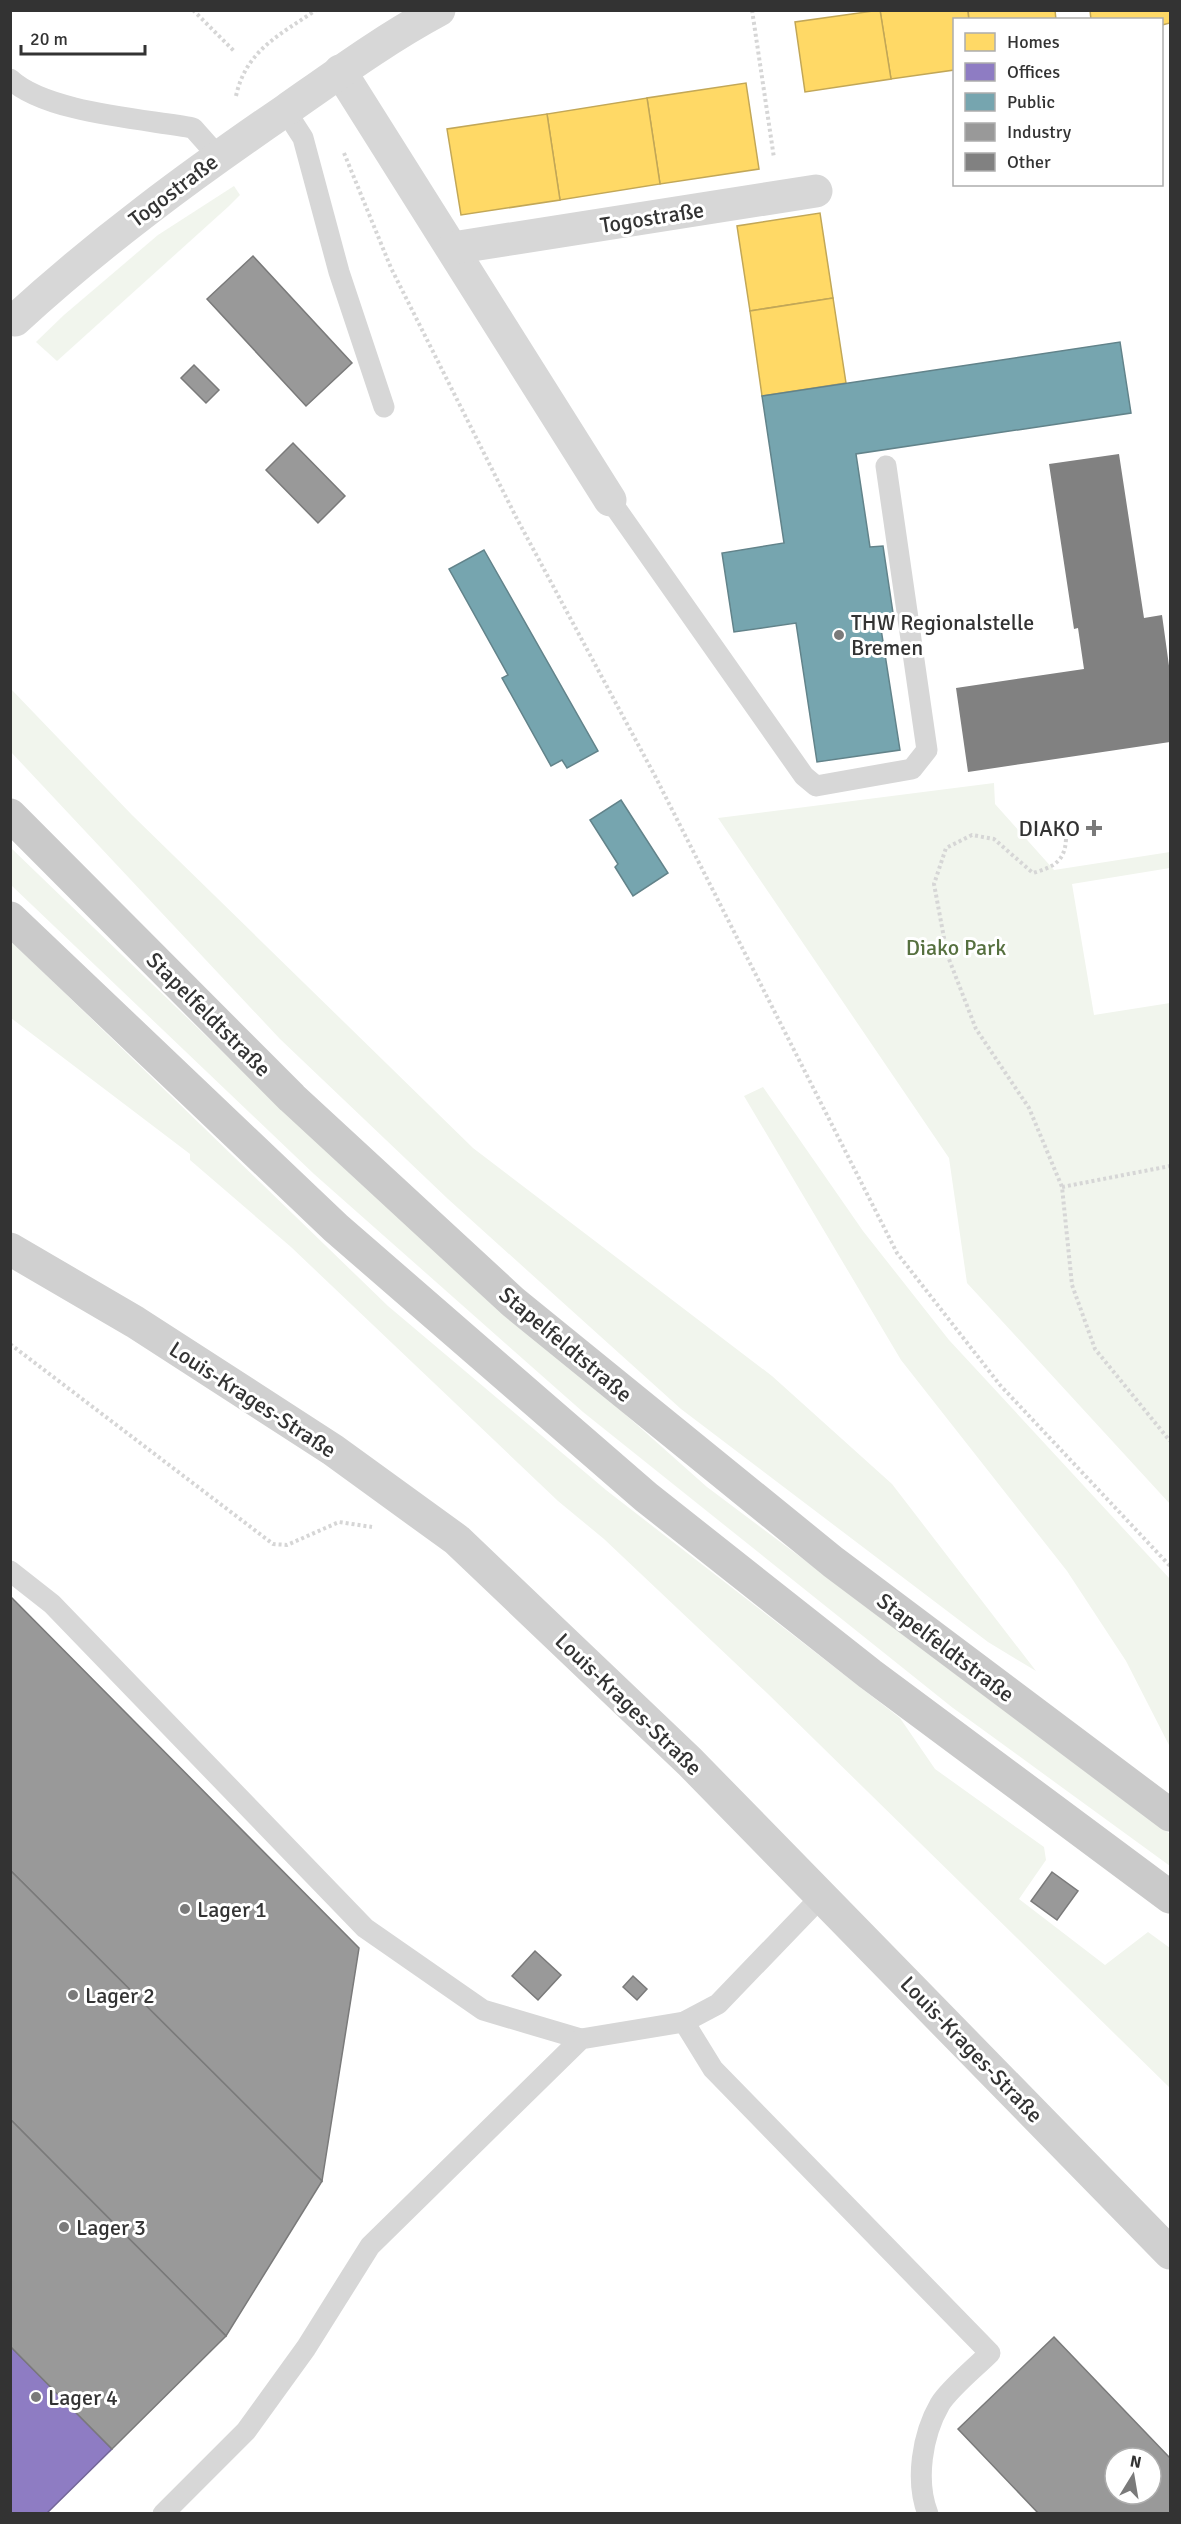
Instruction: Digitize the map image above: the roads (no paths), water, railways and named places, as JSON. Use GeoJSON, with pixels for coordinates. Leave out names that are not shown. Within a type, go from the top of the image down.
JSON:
{"type":"FeatureCollection","features":[{"type":"Feature","properties":{"kind":"main road","name":"Stapelfeldtstraße"},"geometry":{"type":"LineString","coordinates":[[10,815],[292,1098],[513,1302],[833,1562],[1170,1815]]}},
{"type":"Feature","properties":{"kind":"main road"},"geometry":{"type":"LineString","coordinates":[[10,918],[336,1228],[646,1497],[870,1674],[1170,1897]]}},
{"type":"Feature","properties":{"kind":"street","name":"Togostraße"},"geometry":{"type":"LineString","coordinates":[[15,320],[73,266],[217,155],[399,31],[439,10]]}},
{"type":"Feature","properties":{"kind":"street"},"geometry":{"type":"LineString","coordinates":[[340,71],[610,500]]}},
{"type":"Feature","properties":{"kind":"street","name":"Togostraße"},"geometry":{"type":"LineString","coordinates":[[453,248],[816,191]]}},
{"type":"Feature","properties":{"kind":"street","name":"Louis-Krages-Straße"},"geometry":{"type":"LineString","coordinates":[[10,1250],[135,1322],[333,1450],[458,1540],[690,1762],[1170,2253]]}},
{"type":"Feature","properties":{"kind":"lane"},"geometry":{"type":"LineString","coordinates":[[10,79],[19,87],[69,107],[194,128],[217,155]]}},
{"type":"Feature","properties":{"kind":"lane"},"geometry":{"type":"LineString","coordinates":[[285,110],[303,138],[339,272],[384,407]]}},
{"type":"Feature","properties":{"kind":"lane"},"geometry":{"type":"LineString","coordinates":[[610,500],[804,776],[816,786],[912,769],[927,750],[886,466]]}},
{"type":"Feature","properties":{"kind":"lane"},"geometry":{"type":"LineString","coordinates":[[10,1571],[52,1605],[365,1928],[483,2010],[581,2039],[684,2022],[718,2004],[822,1896]]}},
{"type":"Feature","properties":{"kind":"lane"},"geometry":{"type":"LineString","coordinates":[[684,2022],[713,2069],[990,2353],[940,2403],[927,2442],[920,2474],[928,2514]]}},
{"type":"Feature","properties":{"kind":"lane"},"geometry":{"type":"LineString","coordinates":[[163,2514],[246,2431],[306,2348],[370,2246],[581,2039]]}},
{"type":"Feature","properties":{"kind":"place","name":"THW Regionalstelle Bremen"},"geometry":{"type":"Point","coordinates":[839,635]}},
{"type":"Feature","properties":{"kind":"place","name":"DIAKO"},"geometry":{"type":"Point","coordinates":[1094,828]}},
{"type":"Feature","properties":{"kind":"place","name":"Lager 1"},"geometry":{"type":"Point","coordinates":[185,1909]}},
{"type":"Feature","properties":{"kind":"place","name":"Lager 2"},"geometry":{"type":"Point","coordinates":[73,1995]}},
{"type":"Feature","properties":{"kind":"place","name":"Lager 3"},"geometry":{"type":"Point","coordinates":[64,2227]}},
{"type":"Feature","properties":{"kind":"place","name":"Lager 4"},"geometry":{"type":"Point","coordinates":[36,2397]}},
{"type":"Feature","properties":{"kind":"park label","name":"Diako Park"},"geometry":{"type":"Point","coordinates":[956,947]}}]}
